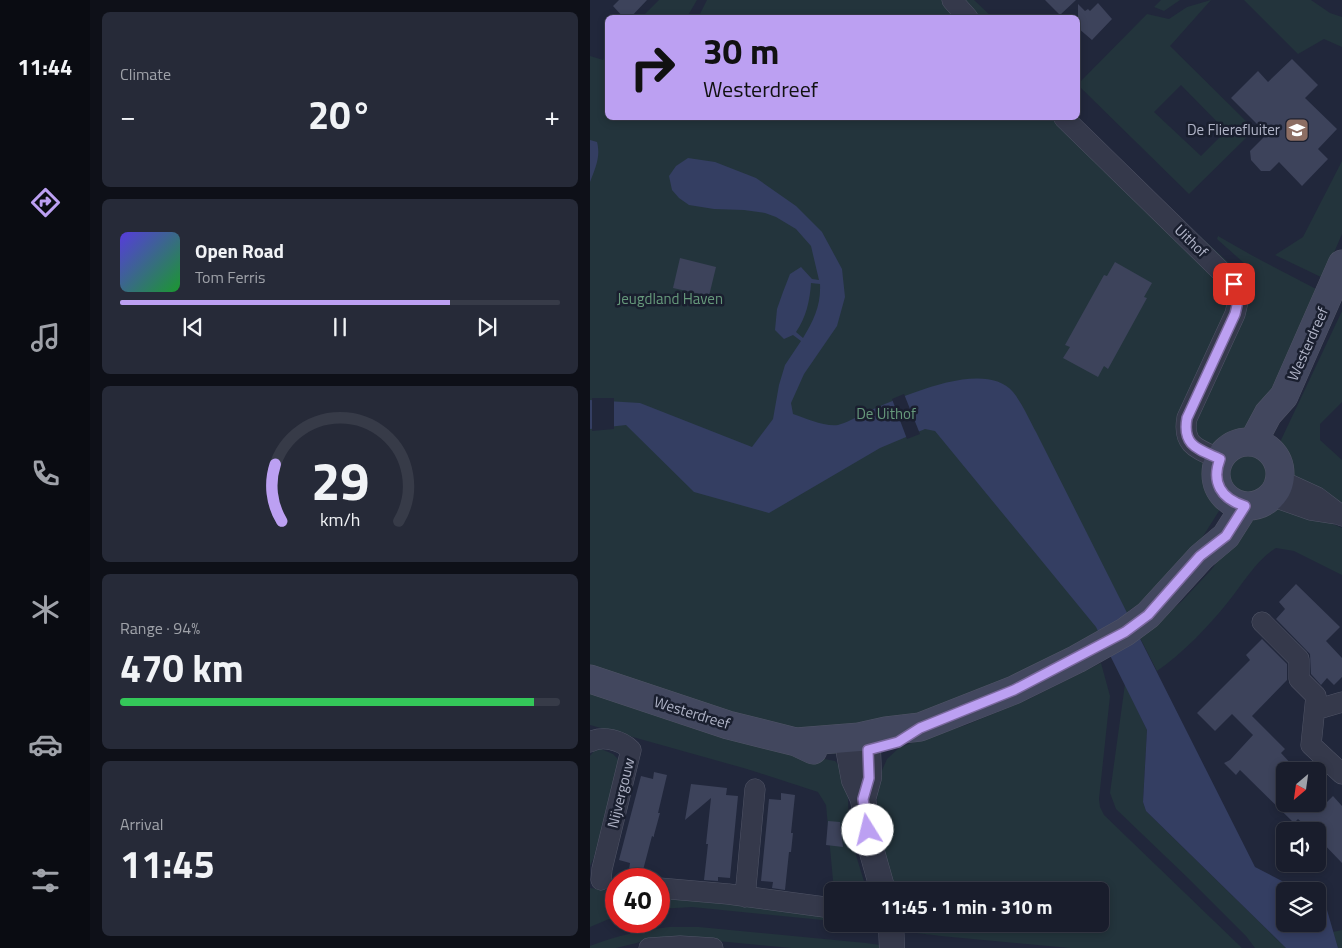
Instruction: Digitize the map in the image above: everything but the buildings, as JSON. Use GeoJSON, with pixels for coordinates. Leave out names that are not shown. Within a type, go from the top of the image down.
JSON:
{"type":"FeatureCollection","features":[{"type":"Feature","properties":{"kind":"main road","name":"Westerdreef"},"geometry":{"type":"LineString","coordinates":[[1262,446],[1283,422],[1284,396],[1340,270]]}},
{"type":"Feature","properties":{"kind":"main road"},"geometry":{"type":"LineString","coordinates":[[1243,442],[1262,446],[1279,464],[1276,488],[1263,502],[1254,505],[1236,502],[1222,492],[1216,476],[1220,459],[1234,445],[1243,442]]}},
{"type":"Feature","properties":{"kind":"main road","name":"Westerdreef"},"geometry":{"type":"LineString","coordinates":[[590,679],[728,724],[796,742],[859,747],[898,742],[920,728],[1014,690],[1078,659],[1125,632],[1148,615],[1200,556],[1226,536],[1236,502]]}},
{"type":"Feature","properties":{"kind":"street"},"geometry":{"type":"LineString","coordinates":[[952,0],[965,15]]}},
{"type":"Feature","properties":{"kind":"street","name":"Uithof"},"geometry":{"type":"LineString","coordinates":[[1066,120],[1202,252],[1234,284],[1238,291],[1239,297],[1235,314],[1187,418],[1185,430],[1193,446],[1220,459]]}},
{"type":"Feature","properties":{"kind":"street"},"geometry":{"type":"LineString","coordinates":[[1276,488],[1311,510],[1340,515]]}},
{"type":"Feature","properties":{"kind":"street"},"geometry":{"type":"LineString","coordinates":[[1262,622],[1299,659],[1299,679],[1316,696],[1311,745],[1342,774]]}},
{"type":"Feature","properties":{"kind":"street"},"geometry":{"type":"LineString","coordinates":[[1315,710],[1342,702]]}},
{"type":"Feature","properties":{"kind":"street","name":"Nijvergouw"},"geometry":{"type":"LineString","coordinates":[[590,742],[599,738],[608,739],[620,742],[631,750],[602,869],[602,881]]}},
{"type":"Feature","properties":{"kind":"street"},"geometry":{"type":"LineString","coordinates":[[859,747],[854,780],[863,799],[870,846],[880,882]]}},
{"type":"Feature","properties":{"kind":"street"},"geometry":{"type":"LineString","coordinates":[[745,897],[756,789]]}},
{"type":"Feature","properties":{"kind":"street"},"geometry":{"type":"LineString","coordinates":[[670,889],[824,907]]}},
{"type":"Feature","properties":{"kind":"street"},"geometry":{"type":"LineString","coordinates":[[649,948],[680,946],[713,948]]}},
{"type":"Feature","properties":{"kind":"green space"},"geometry":{"type":"Polygon","coordinates":[[[659,0],[697,0],[688,15],[644,15],[659,0]]]}},
{"type":"Feature","properties":{"kind":"green space"},"geometry":{"type":"Polygon","coordinates":[[[707,0],[959,0],[972,15],[700,15],[707,0]]]}},
{"type":"Feature","properties":{"kind":"green space"},"geometry":{"type":"Polygon","coordinates":[[[962,0],[974,0],[990,15],[976,15],[962,0]]]}},
{"type":"Feature","properties":{"kind":"green space"},"geometry":{"type":"Polygon","coordinates":[[[1161,0],[1180,0],[1164,11],[1154,7],[1161,0]]]}},
{"type":"Feature","properties":{"kind":"green space"},"geometry":{"type":"Polygon","coordinates":[[[1211,0],[1170,46],[1252,127],[1252,132],[1189,194],[1080,87],[1080,82],[1147,14],[1169,19],[1187,7],[1211,0]],[[1181,85],[1154,112],[1201,156],[1226,131],[1181,85]]]}},
{"type":"Feature","properties":{"kind":"green space"},"geometry":{"type":"Polygon","coordinates":[[[1244,0],[1311,0],[1330,13],[1342,17],[1342,47],[1324,39],[1298,54],[1244,0]]]}},
{"type":"Feature","properties":{"kind":"green space","name":"De Uithof"},"geometry":{"type":"Polygon","coordinates":[[[590,56],[603,60],[605,56],[605,120],[1074,120],[1240,273],[1247,264],[1217,239],[1218,236],[1318,290],[1282,374],[1240,455],[1257,456],[1266,463],[1269,473],[1266,483],[1259,492],[1249,496],[1238,493],[1228,481],[1220,498],[1222,503],[1219,511],[1195,549],[1146,600],[1131,609],[1090,651],[837,754],[745,740],[766,748],[835,761],[841,768],[847,785],[850,831],[864,882],[833,882],[826,805],[818,792],[747,769],[590,725],[590,56]]]}},
{"type":"Feature","properties":{"kind":"green space"},"geometry":{"type":"Polygon","coordinates":[[[1342,161],[1342,234],[1323,278],[1275,255],[1303,237],[1342,161]]]}},
{"type":"Feature","properties":{"kind":"green space"},"geometry":{"type":"Polygon","coordinates":[[[1342,311],[1342,402],[1320,424],[1320,440],[1342,460],[1342,509],[1291,474],[1284,458],[1281,440],[1342,311]]]}},
{"type":"Feature","properties":{"kind":"green space"},"geometry":{"type":"Polygon","coordinates":[[[1280,507],[1342,528],[1342,575],[1294,551],[1276,548],[1262,559],[1204,630],[1186,648],[1157,671],[1139,636],[1181,602],[1211,570],[1248,521],[1266,511],[1280,507]]]}},
{"type":"Feature","properties":{"kind":"green space"},"geometry":{"type":"Polygon","coordinates":[[[1101,663],[1110,696],[1099,799],[1100,807],[1104,815],[1242,948],[1070,948],[908,932],[1109,932],[1109,882],[888,882],[878,826],[877,800],[880,775],[887,759],[900,747],[966,725],[1029,699],[1101,663]]]}},
{"type":"Feature","properties":{"kind":"green space"},"geometry":{"type":"Polygon","coordinates":[[[1125,684],[1147,730],[1143,802],[1146,811],[1286,948],[1255,948],[1246,936],[1188,878],[1116,809],[1110,793],[1125,684]]]}},
{"type":"Feature","properties":{"kind":"green space"},"geometry":{"type":"Polygon","coordinates":[[[601,749],[613,754],[619,760],[590,866],[590,756],[594,751],[601,749]]]}},
{"type":"Feature","properties":{"kind":"green space"},"geometry":{"type":"Polygon","coordinates":[[[590,888],[605,890],[605,921],[590,927],[590,888]]]}},
{"type":"Feature","properties":{"kind":"green space"},"geometry":{"type":"Polygon","coordinates":[[[670,896],[824,911],[824,920],[692,907],[670,908],[670,896]]]}},
{"type":"Feature","properties":{"kind":"green space"},"geometry":{"type":"Polygon","coordinates":[[[670,927],[699,927],[866,943],[880,945],[881,948],[791,948],[686,938],[653,939],[616,948],[590,948],[590,946],[633,933],[670,933],[670,927]]]}},
{"type":"Feature","properties":{"kind":"green space"},"geometry":{"type":"Polygon","coordinates":[[[1342,930],[1342,948],[1338,948],[1333,932],[1342,930]]]}},
{"type":"Feature","properties":{"kind":"water"},"geometry":{"type":"Polygon","coordinates":[[[590,140],[597,142],[598,153],[597,163],[590,182],[590,140]]]}},
{"type":"Feature","properties":{"kind":"water"},"geometry":{"type":"Polygon","coordinates":[[[688,158],[715,162],[756,178],[796,206],[822,232],[842,269],[845,297],[837,326],[804,374],[791,403],[793,414],[821,423],[838,425],[917,392],[961,380],[982,379],[999,382],[1013,392],[1036,432],[1255,867],[1284,882],[1276,882],[1276,932],[1326,932],[1326,906],[1338,948],[1286,948],[1146,811],[1143,802],[1147,730],[1096,627],[935,431],[925,429],[880,448],[769,513],[694,492],[626,425],[590,429],[590,400],[640,403],[752,447],[773,419],[779,385],[785,365],[801,341],[793,335],[784,339],[775,330],[777,309],[790,274],[801,267],[812,279],[819,280],[811,246],[796,229],[765,213],[689,205],[672,190],[669,176],[676,166],[688,158]],[[811,283],[807,309],[796,332],[803,338],[816,312],[820,284],[811,283]]]}},
{"type":"Feature","properties":{"kind":"pier"},"geometry":{"type":"Polygon","coordinates":[[[904,394],[920,434],[907,439],[892,399],[904,394]]]}},
{"type":"Feature","properties":{"kind":"pier"},"geometry":{"type":"Polygon","coordinates":[[[592,398],[614,398],[614,429],[592,431],[592,398]]]}},
{"type":"Feature","properties":{"kind":"place","name":"De Flierefluiter"},"geometry":{"type":"Point","coordinates":[1297,130]}},
{"type":"Feature","properties":{"kind":"route"},"geometry":{"type":"LineString","coordinates":[[868,830],[863,799],[869,778],[868,750],[898,742],[920,728],[1014,690],[1078,659],[1125,632],[1148,615],[1198,561],[1200,556],[1226,536],[1245,506],[1236,503],[1222,492],[1216,476],[1220,459],[1193,446],[1185,430],[1187,418],[1235,314],[1239,297],[1234,284]]}},
{"type":"Feature","properties":{"kind":"park label","name":"Jeugdland Haven"},"geometry":{"type":"Point","coordinates":[670,299]}}]}
